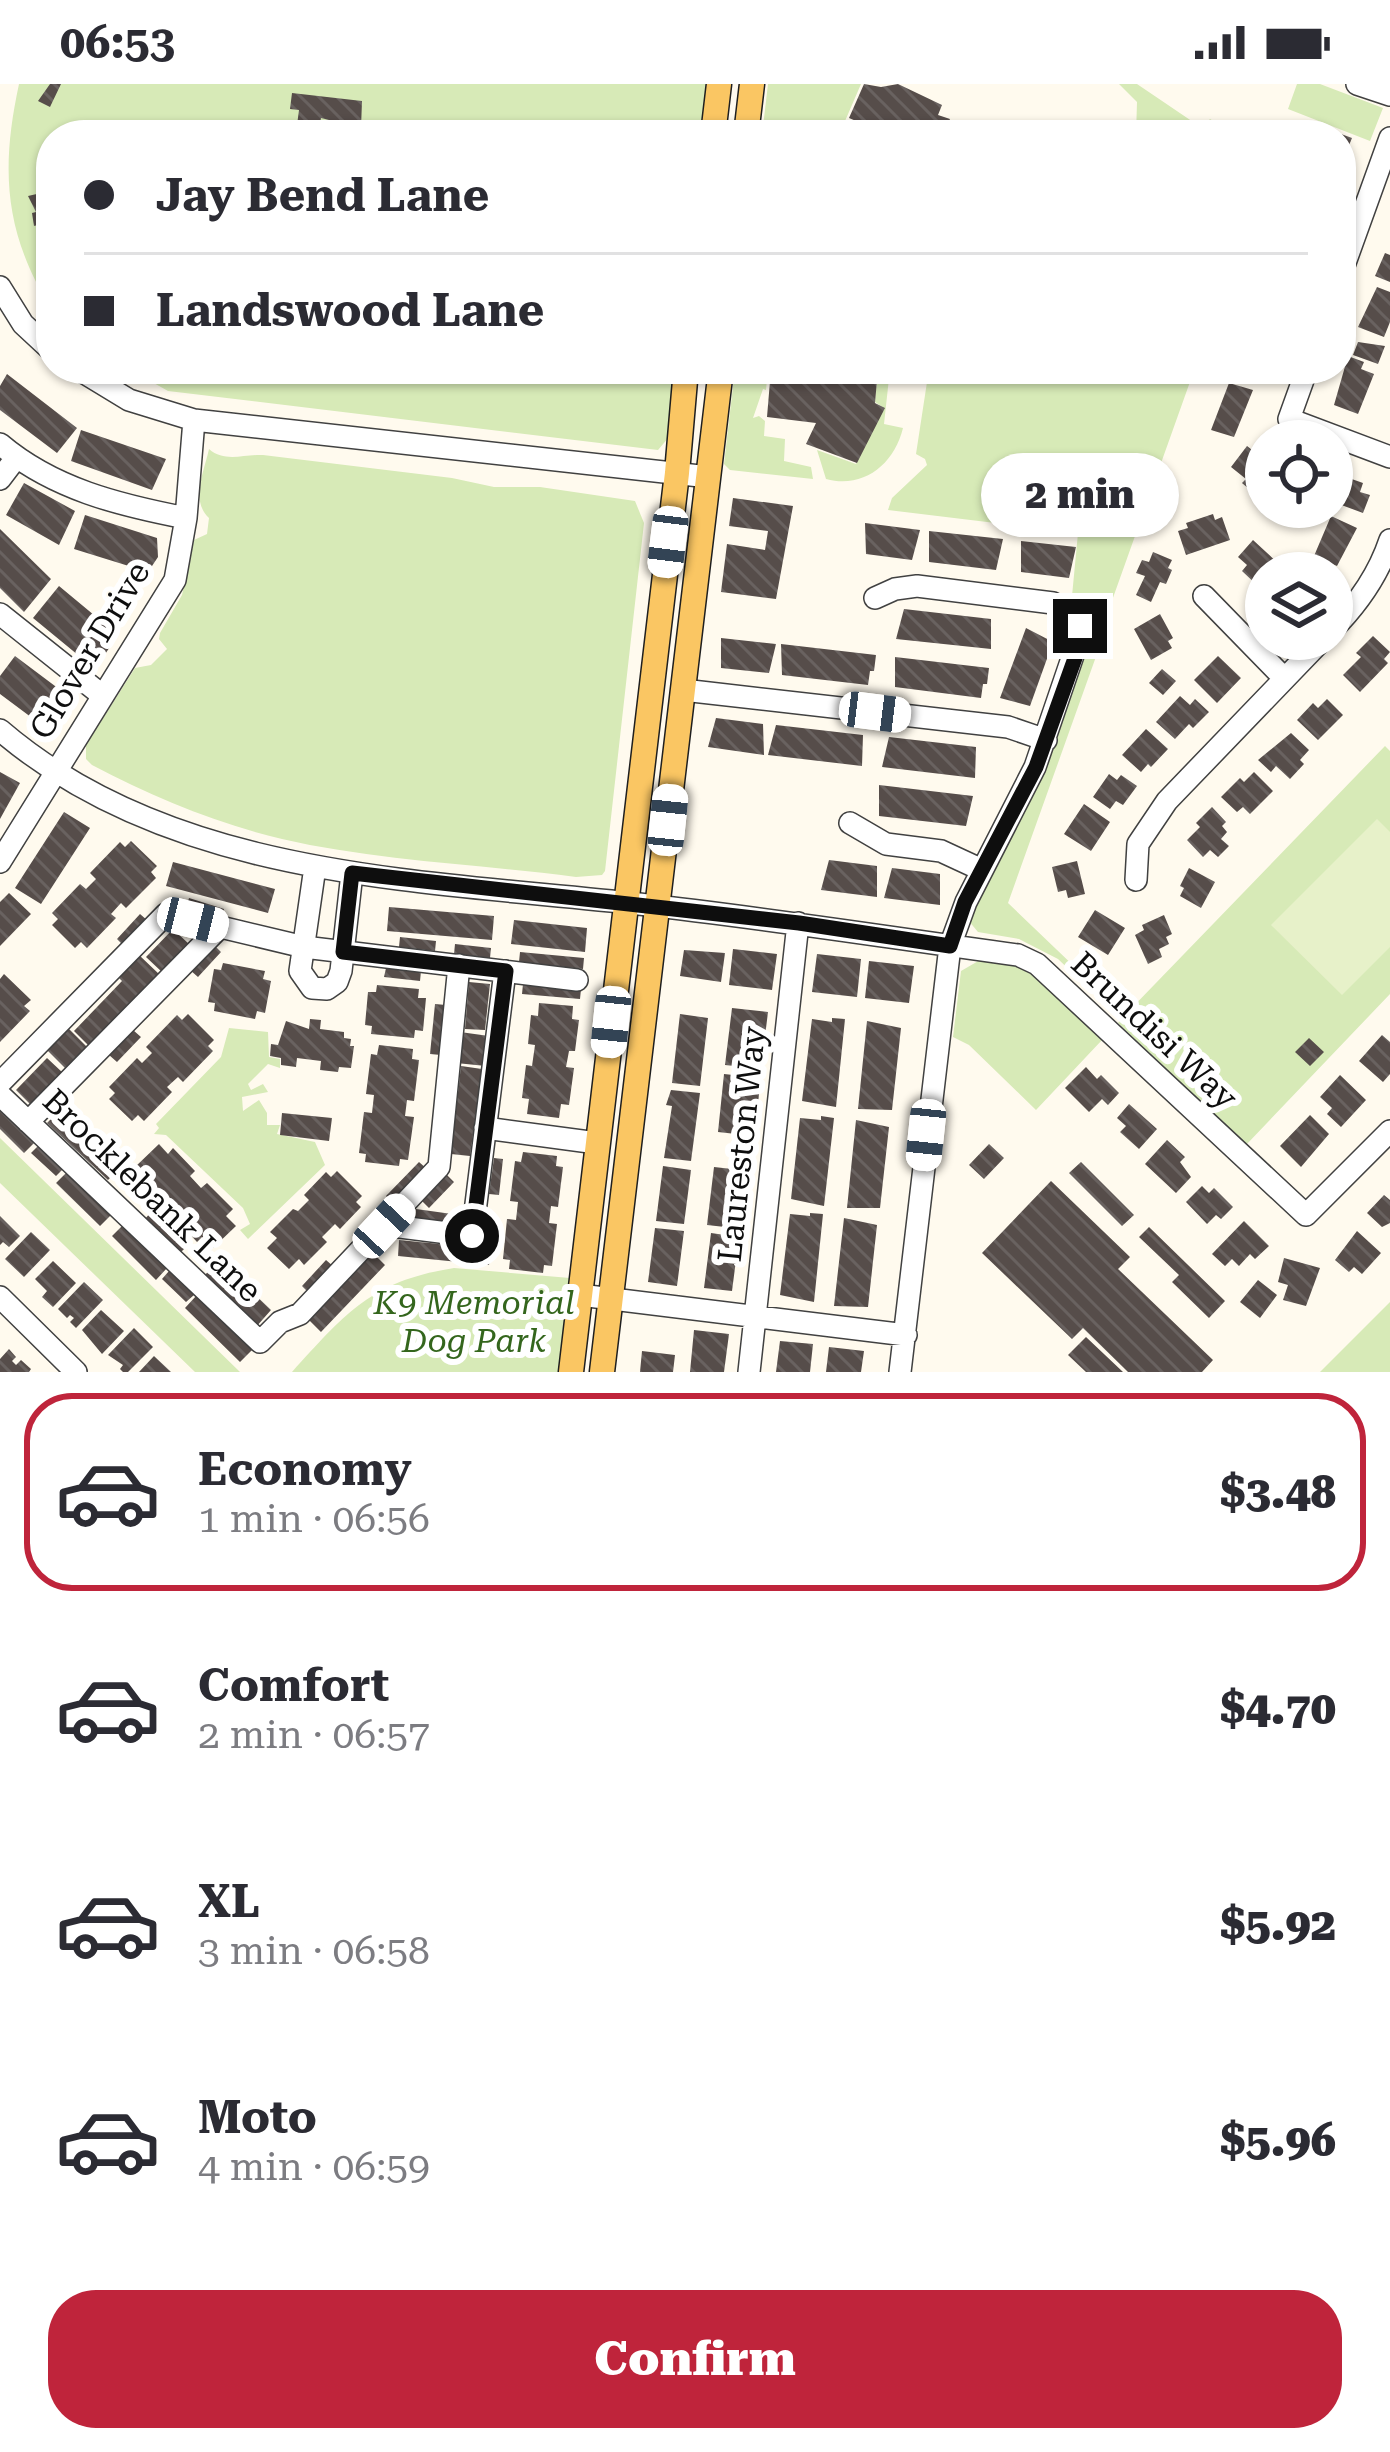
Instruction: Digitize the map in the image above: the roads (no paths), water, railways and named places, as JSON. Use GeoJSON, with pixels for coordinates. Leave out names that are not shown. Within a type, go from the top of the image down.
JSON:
{"type":"FeatureCollection","features":[{"type":"Feature","properties":{"kind":"main road"},"geometry":{"type":"LineString","coordinates":[[715,120],[719,84]]}},
{"type":"Feature","properties":{"kind":"main road"},"geometry":{"type":"LineString","coordinates":[[748,120],[752,84]]}},
{"type":"Feature","properties":{"kind":"main road"},"geometry":{"type":"LineString","coordinates":[[571,1372],[685,384]]}},
{"type":"Feature","properties":{"kind":"main road"},"geometry":{"type":"LineString","coordinates":[[602,1372],[719,384]]}},
{"type":"Feature","properties":{"kind":"street"},"geometry":{"type":"LineString","coordinates":[[1357,84],[1390,95]]}},
{"type":"Feature","properties":{"kind":"street"},"geometry":{"type":"LineString","coordinates":[[1356,232],[1390,138]]}},
{"type":"Feature","properties":{"kind":"street"},"geometry":{"type":"LineString","coordinates":[[0,287],[36,336]]}},
{"type":"Feature","properties":{"kind":"street"},"geometry":{"type":"LineString","coordinates":[[103,384],[129,400],[194,420],[709,477]]}},
{"type":"Feature","properties":{"kind":"street"},"geometry":{"type":"LineString","coordinates":[[1302,384],[1289,419],[1390,457]]}},
{"type":"Feature","properties":{"kind":"street","name":"Glover Drive"},"geometry":{"type":"LineString","coordinates":[[0,862],[175,580],[194,420]]}},
{"type":"Feature","properties":{"kind":"street"},"geometry":{"type":"LineString","coordinates":[[0,479],[8,451],[71,488],[119,506],[185,518]]}},
{"type":"Feature","properties":{"kind":"street"},"geometry":{"type":"LineString","coordinates":[[1353,606],[1390,540]]}},
{"type":"Feature","properties":{"kind":"street"},"geometry":{"type":"LineString","coordinates":[[875,598],[917,586],[1053,603],[1066,608],[1082,632],[1046,740],[965,902],[950,946],[900,1372]]}},
{"type":"Feature","properties":{"kind":"street"},"geometry":{"type":"LineString","coordinates":[[1204,596],[1283,677]]}},
{"type":"Feature","properties":{"kind":"street"},"geometry":{"type":"LineString","coordinates":[[0,614],[103,696]]}},
{"type":"Feature","properties":{"kind":"street"},"geometry":{"type":"LineString","coordinates":[[1136,880],[1138,844],[1168,801],[1301,660]]}},
{"type":"Feature","properties":{"kind":"street"},"geometry":{"type":"LineString","coordinates":[[683,690],[1008,727],[1046,740]]}},
{"type":"Feature","properties":{"kind":"street","name":"Brundisi Way"},"geometry":{"type":"LineString","coordinates":[[0,730],[54,770],[179,831],[238,850],[352,873],[799,923],[1018,955],[1037,964],[1306,1216],[1390,1131]]}},
{"type":"Feature","properties":{"kind":"street"},"geometry":{"type":"LineString","coordinates":[[850,823],[886,844],[941,851],[982,870]]}},
{"type":"Feature","properties":{"kind":"street"},"geometry":{"type":"LineString","coordinates":[[315,867],[301,971],[312,988],[337,982],[352,873]]}},
{"type":"Feature","properties":{"kind":"street"},"geometry":{"type":"LineString","coordinates":[[0,1083],[166,914],[304,947],[578,980]]}},
{"type":"Feature","properties":{"kind":"street","name":"Laureston Way"},"geometry":{"type":"LineString","coordinates":[[748,1372],[799,923]]}},
{"type":"Feature","properties":{"kind":"street"},"geometry":{"type":"LineString","coordinates":[[28,1122],[220,927]]}},
{"type":"Feature","properties":{"kind":"street"},"geometry":{"type":"LineString","coordinates":[[384,1226],[439,1167],[459,965]]}},
{"type":"Feature","properties":{"kind":"street"},"geometry":{"type":"LineString","coordinates":[[384,1226],[472,1236],[506,971]]}},
{"type":"Feature","properties":{"kind":"street","name":"Brocklebank Lane"},"geometry":{"type":"LineString","coordinates":[[0,1095],[260,1342],[280,1322],[300,1314],[384,1226]]}},
{"type":"Feature","properties":{"kind":"street"},"geometry":{"type":"LineString","coordinates":[[485,1128],[597,1142]]}},
{"type":"Feature","properties":{"kind":"street"},"geometry":{"type":"LineString","coordinates":[[580,1295],[906,1335]]}},
{"type":"Feature","properties":{"kind":"street"},"geometry":{"type":"LineString","coordinates":[[0,1298],[76,1372]]}},
{"type":"Feature","properties":{"kind":"park label","name":"K9 Memorial Dog Park"},"geometry":{"type":"Point","coordinates":[474,1321]}}]}
